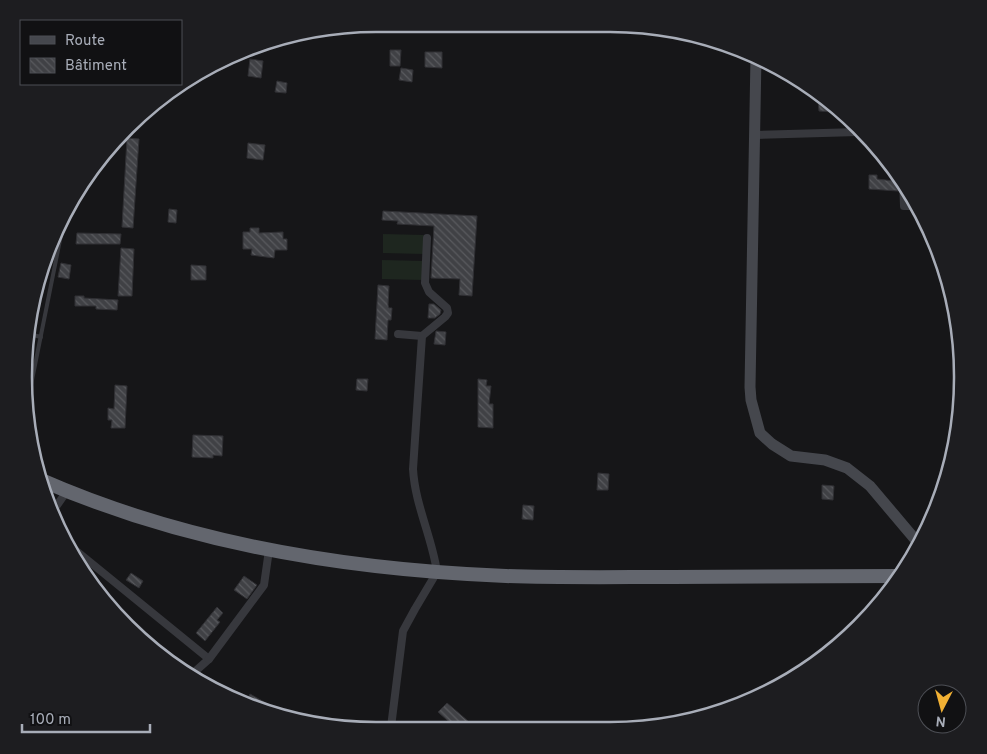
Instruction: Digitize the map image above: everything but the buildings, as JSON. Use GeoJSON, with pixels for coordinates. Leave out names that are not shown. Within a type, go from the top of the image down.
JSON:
{"type":"FeatureCollection","features":[{"type":"Feature","properties":{"kind":"highway"},"geometry":{"type":"LineString","coordinates":[[50,484],[185,530],[239,544],[351,564],[507,576],[891,576]]}},
{"type":"Feature","properties":{"kind":"street"},"geometry":{"type":"LineString","coordinates":[[756,65],[750,387],[751,400],[760,433],[772,444],[791,456],[835,462],[859,476],[870,486],[914,538]]}},
{"type":"Feature","properties":{"kind":"street"},"geometry":{"type":"LineString","coordinates":[[755,134],[853,132]]}},
{"type":"Feature","properties":{"kind":"street"},"geometry":{"type":"LineString","coordinates":[[398,334],[422,336],[448,313],[447,308],[429,292],[425,284],[427,238]]}},
{"type":"Feature","properties":{"kind":"street"},"geometry":{"type":"LineString","coordinates":[[392,722],[403,631],[437,572],[434,551],[414,488],[422,336]]}},
{"type":"Feature","properties":{"kind":"street"},"geometry":{"type":"LineString","coordinates":[[57,505],[67,491]]}},
{"type":"Feature","properties":{"kind":"street"},"geometry":{"type":"LineString","coordinates":[[197,670],[209,659],[264,584],[269,550]]}},
{"type":"Feature","properties":{"kind":"street"},"geometry":{"type":"LineString","coordinates":[[84,558],[209,659]]}},
{"type":"Feature","properties":{"kind":"lane"},"geometry":{"type":"LineString","coordinates":[[32,380],[59,245]]}},
{"type":"Feature","properties":{"kind":"lane"},"geometry":{"type":"LineString","coordinates":[[35,335],[41,337]]}},
{"type":"Feature","properties":{"kind":"shaded area"},"geometry":{"type":"Polygon","coordinates":[[[383,234],[424,235],[423,254],[383,253],[383,234]]]}},
{"type":"Feature","properties":{"kind":"shaded area"},"geometry":{"type":"Polygon","coordinates":[[[382,260],[423,261],[422,280],[382,279],[382,260]]]}}]}
